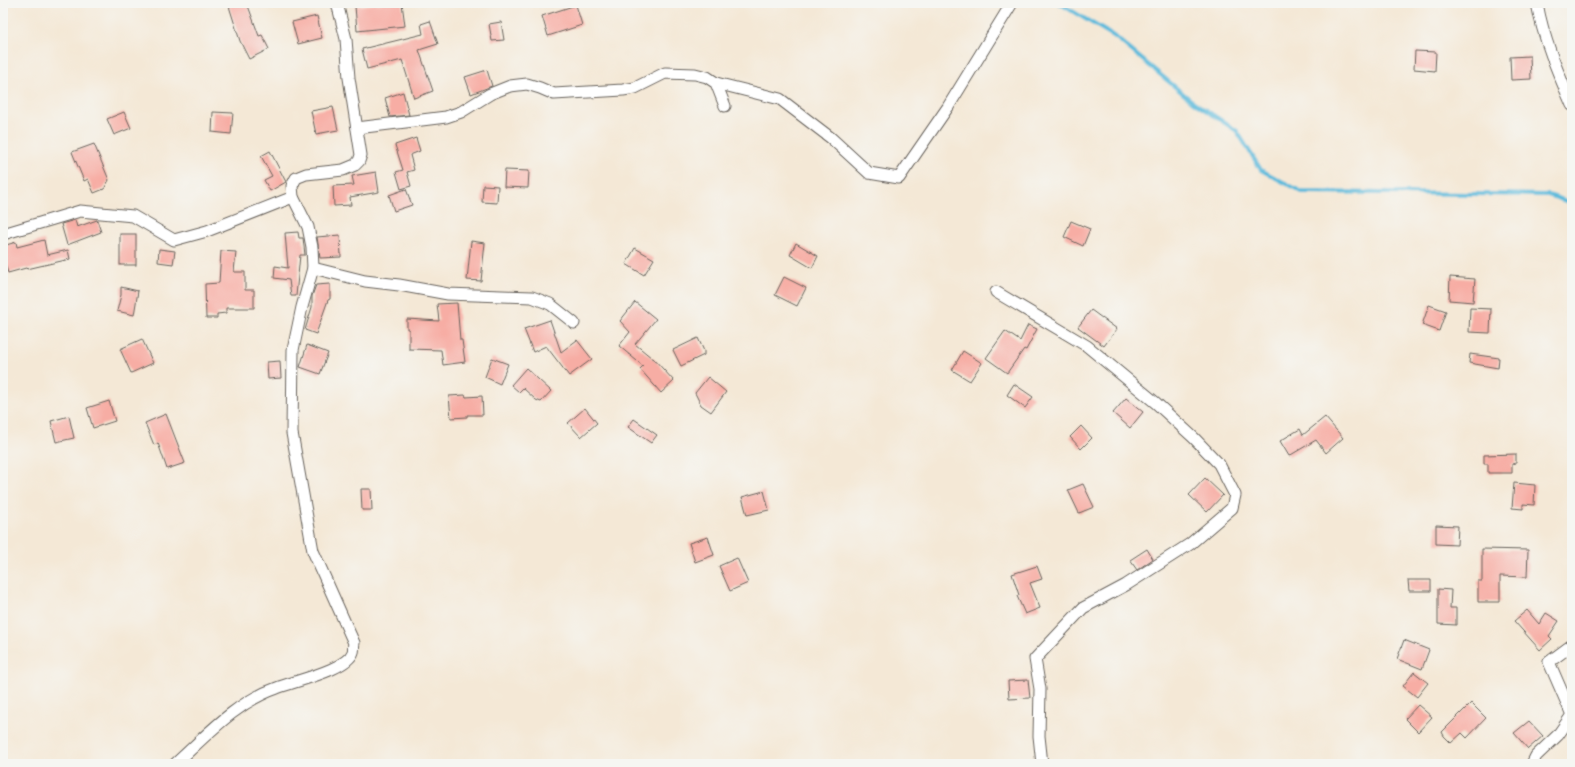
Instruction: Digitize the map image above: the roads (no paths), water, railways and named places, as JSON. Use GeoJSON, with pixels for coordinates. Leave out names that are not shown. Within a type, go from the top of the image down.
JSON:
{"type":"FeatureCollection","features":[{"type":"Feature","properties":{"kind":"street"},"geometry":{"type":"LineString","coordinates":[[175,764],[242,705],[275,688],[322,673],[345,662],[353,653],[354,643],[313,552],[292,434],[293,350],[312,268],[312,247],[308,227],[293,197],[292,186],[296,178],[306,174],[343,170],[355,165],[361,155],[349,78],[346,39],[337,3]]}},
{"type":"Feature","properties":{"kind":"street"},"geometry":{"type":"LineString","coordinates":[[1537,3],[1540,20],[1563,85],[1572,105]]}},
{"type":"Feature","properties":{"kind":"street"},"geometry":{"type":"LineString","coordinates":[[357,128],[446,117],[462,112],[490,94],[510,86],[527,84],[554,94],[623,90],[635,88],[665,73],[695,74],[707,77],[716,83],[780,99],[830,138],[869,173],[899,178],[948,107],[1011,4]]}},
{"type":"Feature","properties":{"kind":"street"},"geometry":{"type":"LineString","coordinates":[[716,83],[725,106]]}},
{"type":"Feature","properties":{"kind":"street"},"geometry":{"type":"LineString","coordinates":[[3,234],[80,211],[134,216],[174,240],[207,231],[293,197]]}},
{"type":"Feature","properties":{"kind":"street"},"geometry":{"type":"LineString","coordinates":[[312,268],[365,281],[399,285],[448,294],[532,298],[550,304],[574,323]]}},
{"type":"Feature","properties":{"kind":"street"},"geometry":{"type":"LineString","coordinates":[[996,292],[1088,346],[1150,398],[1194,438],[1219,464],[1235,496],[1232,508],[1190,544],[1126,585],[1083,608],[1035,659],[1040,690],[1039,736],[1042,764]]}},
{"type":"Feature","properties":{"kind":"street"},"geometry":{"type":"LineString","coordinates":[[1532,764],[1536,756],[1558,735],[1572,715],[1549,662],[1572,645]]}},
{"type":"Feature","properties":{"kind":"waterway"},"geometry":{"type":"LineString","coordinates":[[1059,3],[1115,37],[1192,101],[1237,131],[1261,170],[1302,192],[1548,195],[1572,203]]}}]}
